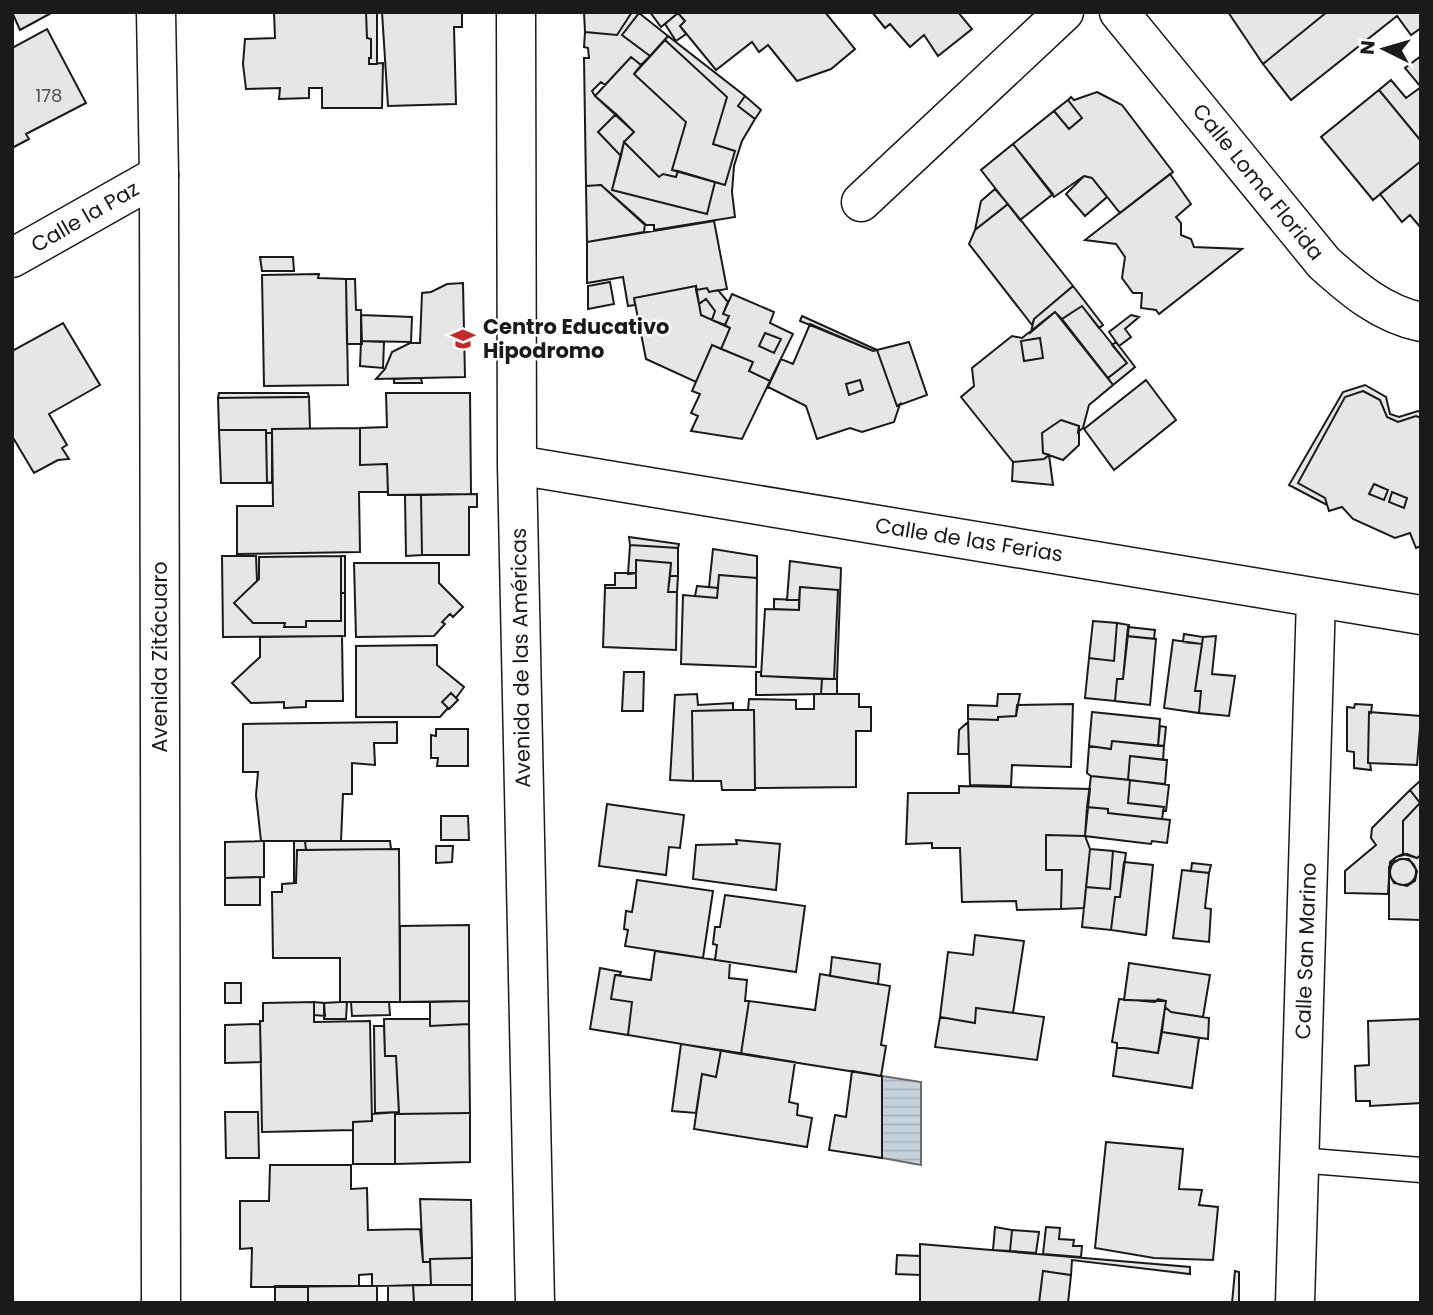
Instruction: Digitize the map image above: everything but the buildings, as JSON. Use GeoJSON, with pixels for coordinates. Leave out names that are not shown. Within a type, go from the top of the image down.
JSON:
{"type":"FeatureCollection","features":[{"type":"Feature","properties":{"kind":"street","name":"Avenida Zitácuaro"},"geometry":{"type":"LineString","coordinates":[[156,12],[159,175],[161,1303]]}},
{"type":"Feature","properties":{"kind":"street","name":"Avenida de las Américas"},"geometry":{"type":"LineString","coordinates":[[516,12],[517,465],[535,1303]]}},
{"type":"Feature","properties":{"kind":"street"},"geometry":{"type":"LineString","coordinates":[[861,202],[1063,12]]}},
{"type":"Feature","properties":{"kind":"street","name":"Calle Loma Florida"},"geometry":{"type":"LineString","coordinates":[[1119,12],[1324,263],[1359,295],[1404,319],[1421,322]]}},
{"type":"Feature","properties":{"kind":"street","name":"Calle la Paz"},"geometry":{"type":"LineString","coordinates":[[12,258],[159,175]]}},
{"type":"Feature","properties":{"kind":"street","name":"Calle de las Ferias"},"geometry":{"type":"LineString","coordinates":[[517,465],[1421,615]]}},
{"type":"Feature","properties":{"kind":"street","name":"Calle San Marino"},"geometry":{"type":"LineString","coordinates":[[1295,1303],[1316,598]]}},
{"type":"Feature","properties":{"kind":"lane"},"geometry":{"type":"LineString","coordinates":[[1299,1160],[1421,1170]]}},
{"type":"Feature","properties":{"kind":"shaded area"},"geometry":{"type":"Polygon","coordinates":[[[882,1076],[921,1082],[921,1165],[882,1158],[882,1076]]]}},
{"type":"Feature","properties":{"kind":"place","name":"Centro Educativo Hipodromo"},"geometry":{"type":"Point","coordinates":[463,339]}}]}
